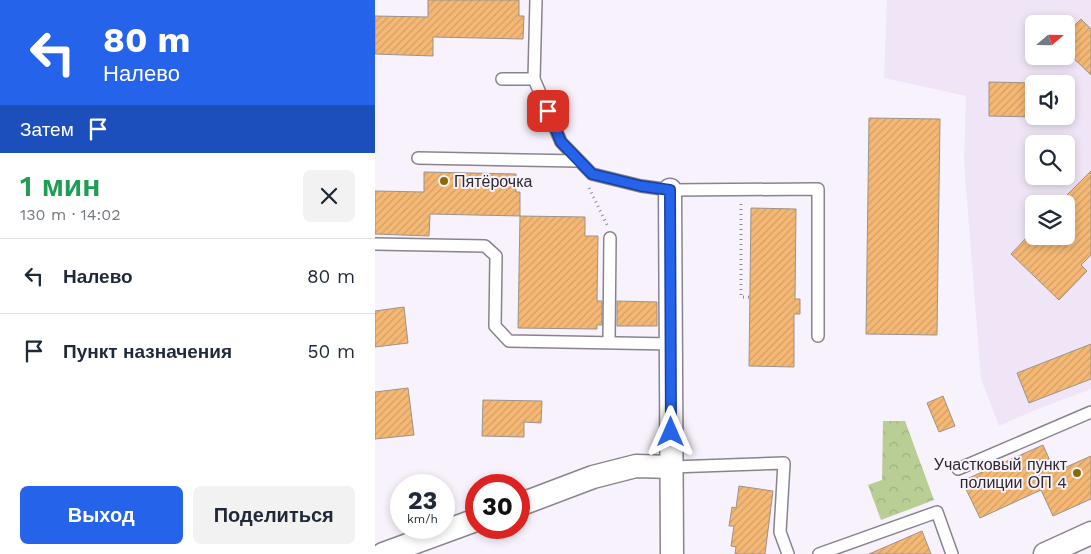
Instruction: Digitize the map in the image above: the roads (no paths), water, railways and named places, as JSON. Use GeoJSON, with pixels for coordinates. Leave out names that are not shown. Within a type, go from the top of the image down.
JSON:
{"type":"FeatureCollection","features":[{"type":"Feature","properties":{"kind":"street"},"geometry":{"type":"LineString","coordinates":[[670,190],[672,554]]}},
{"type":"Feature","properties":{"kind":"street"},"geometry":{"type":"LineString","coordinates":[[530,501],[593,477],[636,466],[671,467]]}},
{"type":"Feature","properties":{"kind":"street"},"geometry":{"type":"LineString","coordinates":[[383,554],[465,524]]}},
{"type":"Feature","properties":{"kind":"street"},"geometry":{"type":"LineString","coordinates":[[1045,554],[1091,533]]}},
{"type":"Feature","properties":{"kind":"lane"},"geometry":{"type":"LineString","coordinates":[[536,0],[535,79],[561,142],[592,174],[641,186],[670,190],[818,190],[818,336]]}},
{"type":"Feature","properties":{"kind":"lane"},"geometry":{"type":"LineString","coordinates":[[503,79],[535,79]]}},
{"type":"Feature","properties":{"kind":"lane"},"geometry":{"type":"LineString","coordinates":[[418,158],[579,161]]}},
{"type":"Feature","properties":{"kind":"lane"},"geometry":{"type":"LineString","coordinates":[[609,342],[610,238]]}},
{"type":"Feature","properties":{"kind":"lane"},"geometry":{"type":"LineString","coordinates":[[375,244],[485,246],[496,256],[495,326],[509,341],[671,344]]}},
{"type":"Feature","properties":{"kind":"lane"},"geometry":{"type":"LineString","coordinates":[[958,469],[1091,412]]}},
{"type":"Feature","properties":{"kind":"lane"},"geometry":{"type":"LineString","coordinates":[[671,467],[783,463],[781,532],[788,554]]}},
{"type":"Feature","properties":{"kind":"lane"},"geometry":{"type":"LineString","coordinates":[[819,554],[937,512],[953,554]]}},
{"type":"Feature","properties":{"kind":"place","name":"Пятёрочка"},"geometry":{"type":"Point","coordinates":[444,181]}},
{"type":"Feature","properties":{"kind":"place","name":"Участковый пункт полиции ОП 4"},"geometry":{"type":"Point","coordinates":[1077,473]}}]}
